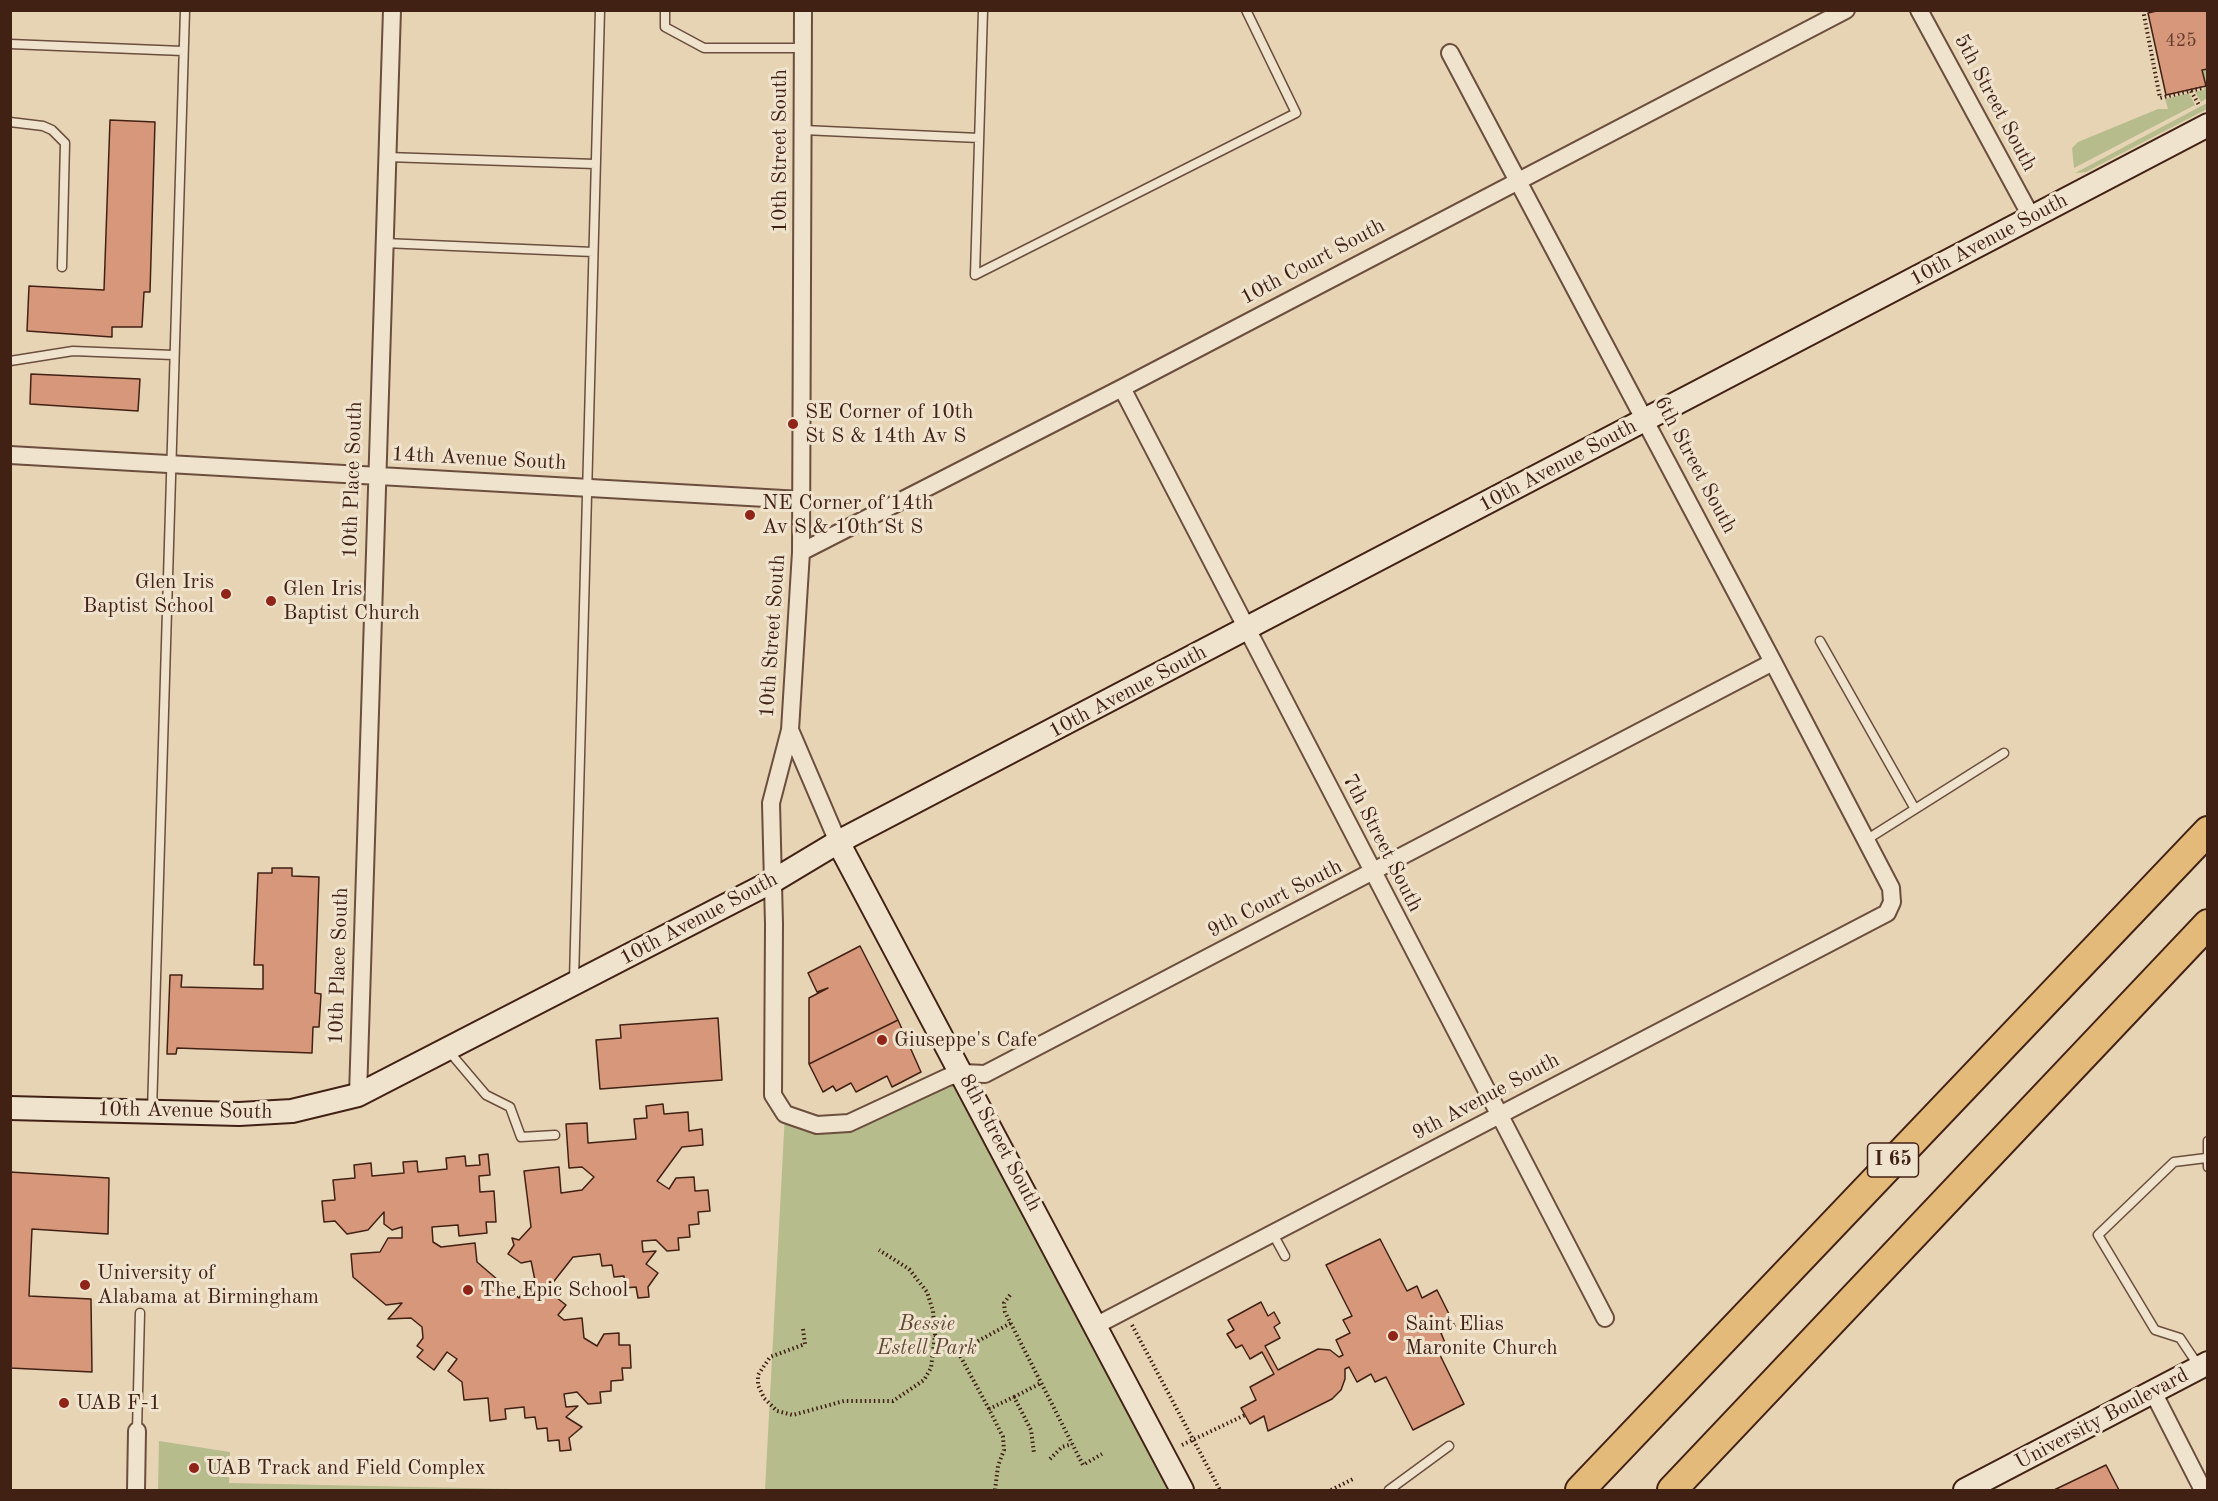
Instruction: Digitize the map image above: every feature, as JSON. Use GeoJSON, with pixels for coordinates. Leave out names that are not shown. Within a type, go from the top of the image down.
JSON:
{"type":"FeatureCollection","features":[{"type":"Feature","properties":{"kind":"highway","name":"I 65"},"geometry":{"type":"LineString","coordinates":[[1580,1491],[2208,831]]}},
{"type":"Feature","properties":{"kind":"highway"},"geometry":{"type":"LineString","coordinates":[[1673,1489],[2208,924]]}},
{"type":"Feature","properties":{"kind":"street","name":"10th Place South"},"geometry":{"type":"LineString","coordinates":[[357,1095],[392,10]]}},
{"type":"Feature","properties":{"kind":"street","name":"10th Street South"},"geometry":{"type":"LineString","coordinates":[[785,1114],[773,1095],[771,803],[790,730],[801,552],[803,10]]}},
{"type":"Feature","properties":{"kind":"street","name":"10th Court South"},"geometry":{"type":"LineString","coordinates":[[801,552],[1122,388],[1846,10]]}},
{"type":"Feature","properties":{"kind":"street","name":"5th Street South"},"geometry":{"type":"LineString","coordinates":[[1919,10],[2032,218]]}},
{"type":"Feature","properties":{"kind":"street","name":"6th Street South"},"geometry":{"type":"LineString","coordinates":[[1450,53],[1644,420],[1660,444],[1891,888],[1892,902]]}},
{"type":"Feature","properties":{"kind":"street","name":"10th Avenue South"},"geometry":{"type":"LineString","coordinates":[[10,1108],[239,1114],[292,1111],[357,1095],[773,881],[838,842],[2032,218],[2203,115]]}},
{"type":"Feature","properties":{"kind":"street","name":"7th Street South"},"geometry":{"type":"LineString","coordinates":[[1122,388],[1605,1318]]}},
{"type":"Feature","properties":{"kind":"street","name":"14th Avenue South"},"geometry":{"type":"LineString","coordinates":[[10,455],[801,500]]}},
{"type":"Feature","properties":{"kind":"street","name":"9th Court South"},"geometry":{"type":"LineString","coordinates":[[785,1114],[817,1125],[849,1123],[948,1077],[963,1073],[985,1074],[1773,662]]}},
{"type":"Feature","properties":{"kind":"street","name":"8th Street South"},"geometry":{"type":"LineString","coordinates":[[790,730],[838,842],[963,1073],[1182,1491]]}},
{"type":"Feature","properties":{"kind":"street","name":"9th Avenue South"},"geometry":{"type":"LineString","coordinates":[[1095,1326],[1887,913],[1892,902]]}},
{"type":"Feature","properties":{"kind":"street","name":"University Boulevard"},"geometry":{"type":"LineString","coordinates":[[1965,1491],[2204,1365]]}},
{"type":"Feature","properties":{"kind":"street"},"geometry":{"type":"LineString","coordinates":[[2153,1392],[2203,1491]]}},
{"type":"Feature","properties":{"kind":"street"},"geometry":{"type":"LineString","coordinates":[[136,1491],[137,1431]]}},
{"type":"Feature","properties":{"kind":"lane"},"geometry":{"type":"LineString","coordinates":[[152,1111],[169,465],[185,10]]}},
{"type":"Feature","properties":{"kind":"lane"},"geometry":{"type":"LineString","coordinates":[[574,984],[585,488],[600,10]]}},
{"type":"Feature","properties":{"kind":"lane"},"geometry":{"type":"LineString","coordinates":[[665,10],[665,27],[704,48],[803,48]]}},
{"type":"Feature","properties":{"kind":"lane"},"geometry":{"type":"LineString","coordinates":[[983,10],[975,275],[1296,113],[1246,10]]}},
{"type":"Feature","properties":{"kind":"lane"},"geometry":{"type":"LineString","coordinates":[[10,44],[183,51]]}},
{"type":"Feature","properties":{"kind":"lane"},"geometry":{"type":"LineString","coordinates":[[10,122],[43,126],[52,130],[65,143],[62,267]]}},
{"type":"Feature","properties":{"kind":"lane"},"geometry":{"type":"LineString","coordinates":[[803,130],[979,138]]}},
{"type":"Feature","properties":{"kind":"lane"},"geometry":{"type":"LineString","coordinates":[[387,157],[595,164]]}},
{"type":"Feature","properties":{"kind":"lane"},"geometry":{"type":"LineString","coordinates":[[384,243],[593,252]]}},
{"type":"Feature","properties":{"kind":"lane"},"geometry":{"type":"LineString","coordinates":[[10,361],[73,351],[173,354]]}},
{"type":"Feature","properties":{"kind":"lane"},"geometry":{"type":"LineString","coordinates":[[1820,641],[1915,809]]}},
{"type":"Feature","properties":{"kind":"lane"},"geometry":{"type":"LineString","coordinates":[[1866,840],[2004,753]]}},
{"type":"Feature","properties":{"kind":"lane"},"geometry":{"type":"LineString","coordinates":[[447,1049],[486,1095],[510,1107],[520,1137],[555,1135]]}},
{"type":"Feature","properties":{"kind":"lane"},"geometry":{"type":"LineString","coordinates":[[2208,1141],[2206,1158],[2208,1167]]}},
{"type":"Feature","properties":{"kind":"lane"},"geometry":{"type":"LineString","coordinates":[[2204,1365],[2180,1338],[2155,1330],[2098,1235],[2174,1162],[2206,1158]]}},
{"type":"Feature","properties":{"kind":"lane"},"geometry":{"type":"LineString","coordinates":[[1273,1234],[1285,1256]]}},
{"type":"Feature","properties":{"kind":"lane"},"geometry":{"type":"LineString","coordinates":[[137,1431],[140,1313]]}},
{"type":"Feature","properties":{"kind":"lane"},"geometry":{"type":"LineString","coordinates":[[1389,1491],[1449,1446]]}},
{"type":"Feature","properties":{"kind":"path"},"geometry":{"type":"LineString","coordinates":[[2143,10],[2160,98],[2203,88]]}},
{"type":"Feature","properties":{"kind":"path"},"geometry":{"type":"LineString","coordinates":[[2191,91],[2203,115]]}},
{"type":"Feature","properties":{"kind":"path"},"geometry":{"type":"LineString","coordinates":[[803,1329],[805,1344],[770,1357],[758,1375],[758,1385],[764,1398],[777,1411],[793,1415],[844,1401],[893,1401],[924,1380],[931,1368],[935,1335],[933,1311],[927,1292],[909,1269],[879,1250]]}},
{"type":"Feature","properties":{"kind":"path"},"geometry":{"type":"LineString","coordinates":[[1010,1295],[1004,1303],[1011,1323],[1083,1465],[1102,1454]]}},
{"type":"Feature","properties":{"kind":"path"},"geometry":{"type":"LineString","coordinates":[[1130,1322],[1220,1491]]}},
{"type":"Feature","properties":{"kind":"path"},"geometry":{"type":"LineString","coordinates":[[935,1335],[947,1351],[958,1352],[1011,1323]]}},
{"type":"Feature","properties":{"kind":"path"},"geometry":{"type":"LineString","coordinates":[[958,1352],[1003,1437],[1005,1450],[998,1466],[995,1491]]}},
{"type":"Feature","properties":{"kind":"path"},"geometry":{"type":"LineString","coordinates":[[989,1409],[1041,1383]]}},
{"type":"Feature","properties":{"kind":"path"},"geometry":{"type":"LineString","coordinates":[[1014,1397],[1031,1430],[1034,1453]]}},
{"type":"Feature","properties":{"kind":"path"},"geometry":{"type":"LineString","coordinates":[[1182,1445],[1245,1415]]}},
{"type":"Feature","properties":{"kind":"path"},"geometry":{"type":"LineString","coordinates":[[1050,1459],[1062,1448],[1072,1444]]}},
{"type":"Feature","properties":{"kind":"path"},"geometry":{"type":"LineString","coordinates":[[1331,1491],[1356,1478]]}},
{"type":"Feature","properties":{"kind":"green space"},"geometry":{"type":"Polygon","coordinates":[[[2207,69],[2207,98],[2201,102],[2195,92],[2204,90],[2202,70],[2207,69]]]}},
{"type":"Feature","properties":{"kind":"green space"},"geometry":{"type":"Polygon","coordinates":[[[2189,93],[2195,105],[2074,168],[2072,148],[2078,142],[2158,109],[2168,109],[2165,99],[2189,93]]]}},
{"type":"Feature","properties":{"kind":"green space"},"geometry":{"type":"Polygon","coordinates":[[[2207,103],[2207,109],[2086,172],[2075,173],[2207,103]]]}},
{"type":"Feature","properties":{"kind":"green space","name":"Bessie Estell Park"},"geometry":{"type":"Polygon","coordinates":[[[963,1073],[1182,1490],[765,1490],[785,1114],[817,1125],[862,1119],[963,1073]]]}},
{"type":"Feature","properties":{"kind":"green space","name":"UAB Track and Field Complex"},"geometry":{"type":"Polygon","coordinates":[[[159,1441],[230,1452],[229,1483],[560,1490],[158,1490],[159,1441]]]}},
{"type":"Feature","properties":{"kind":"building"},"geometry":{"type":"Polygon","coordinates":[[[2161,10],[2208,10],[2208,69],[2202,70],[2206,86],[2166,95],[2148,13],[2161,10]]]}},
{"type":"Feature","properties":{"kind":"building"},"geometry":{"type":"Polygon","coordinates":[[[110,120],[155,122],[150,292],[144,292],[142,327],[112,327],[112,337],[27,331],[29,286],[104,290],[110,120]]]}},
{"type":"Feature","properties":{"kind":"building"},"geometry":{"type":"Polygon","coordinates":[[[31,374],[140,379],[138,411],[30,404],[31,374]]]}},
{"type":"Feature","properties":{"kind":"building"},"geometry":{"type":"Polygon","coordinates":[[[272,868],[292,868],[292,876],[319,877],[315,993],[321,994],[319,1027],[313,1027],[312,1053],[177,1048],[176,1054],[167,1054],[170,975],[182,975],[181,987],[263,989],[263,965],[254,965],[258,873],[272,873],[272,868]]]}},
{"type":"Feature","properties":{"kind":"building"},"geometry":{"type":"Polygon","coordinates":[[[860,946],[898,1020],[809,1064],[809,998],[828,988],[817,992],[808,973],[860,946]]]}},
{"type":"Feature","properties":{"kind":"building"},"geometry":{"type":"Polygon","coordinates":[[[718,1018],[722,1080],[600,1089],[596,1040],[621,1038],[620,1025],[718,1018]]]}},
{"type":"Feature","properties":{"kind":"building","name":"Giuseppe's Cafe"},"geometry":{"type":"Polygon","coordinates":[[[898,1020],[921,1072],[892,1087],[887,1076],[856,1092],[851,1083],[836,1091],[833,1086],[823,1092],[809,1064],[898,1020]]]}},
{"type":"Feature","properties":{"kind":"building","name":"The Epic School"},"geometry":{"type":"Polygon","coordinates":[[[663,1104],[664,1114],[688,1112],[689,1131],[702,1129],[703,1145],[682,1147],[657,1181],[669,1189],[676,1178],[694,1177],[695,1191],[708,1190],[710,1211],[698,1212],[699,1224],[689,1225],[690,1237],[678,1238],[679,1250],[667,1251],[656,1240],[642,1241],[643,1252],[656,1251],[646,1264],[658,1273],[648,1287],[649,1297],[638,1298],[636,1287],[625,1288],[624,1276],[614,1277],[612,1265],[602,1266],[600,1254],[573,1257],[547,1290],[566,1305],[558,1315],[564,1320],[582,1318],[584,1338],[597,1346],[604,1334],[619,1333],[619,1345],[630,1345],[631,1368],[622,1368],[623,1380],[611,1381],[611,1391],[600,1392],[601,1403],[588,1404],[577,1392],[564,1394],[566,1407],[578,1406],[566,1417],[582,1427],[569,1438],[571,1450],[560,1451],[559,1440],[548,1441],[547,1428],[537,1429],[535,1417],[525,1418],[524,1407],[505,1409],[506,1419],[490,1421],[488,1398],[464,1400],[462,1382],[448,1371],[457,1359],[447,1352],[434,1370],[417,1357],[423,1350],[417,1346],[423,1338],[422,1327],[411,1318],[388,1319],[402,1303],[386,1305],[353,1277],[351,1254],[380,1252],[388,1238],[402,1238],[402,1227],[392,1230],[384,1224],[384,1212],[368,1230],[347,1234],[335,1221],[324,1222],[322,1201],[335,1200],[333,1180],[355,1178],[354,1165],[371,1163],[372,1176],[404,1173],[403,1162],[417,1161],[418,1172],[447,1169],[446,1158],[465,1156],[466,1166],[480,1165],[479,1155],[488,1154],[490,1175],[479,1176],[480,1192],[494,1191],[496,1222],[486,1222],[487,1233],[459,1236],[458,1225],[432,1227],[433,1242],[441,1247],[475,1243],[477,1262],[519,1298],[523,1292],[527,1295],[536,1285],[531,1261],[521,1263],[508,1254],[514,1245],[512,1238],[519,1240],[531,1227],[524,1171],[559,1167],[561,1193],[582,1190],[594,1177],[582,1167],[569,1168],[566,1124],[587,1123],[588,1143],[636,1139],[634,1119],[647,1118],[646,1106],[663,1104]]]}},
{"type":"Feature","properties":{"kind":"building"},"geometry":{"type":"Polygon","coordinates":[[[10,1172],[109,1178],[108,1234],[32,1229],[29,1296],[91,1299],[92,1372],[10,1368],[10,1172]]]}},
{"type":"Feature","properties":{"kind":"building","name":"Saint Elias Maronite Church"},"geometry":{"type":"Polygon","coordinates":[[[1380,1239],[1407,1291],[1417,1286],[1422,1298],[1437,1290],[1455,1326],[1441,1333],[1446,1345],[1437,1349],[1464,1404],[1413,1430],[1386,1377],[1375,1382],[1371,1374],[1357,1382],[1349,1367],[1345,1369],[1345,1379],[1341,1390],[1332,1399],[1268,1431],[1264,1416],[1250,1424],[1241,1408],[1256,1400],[1250,1387],[1274,1374],[1262,1352],[1250,1359],[1242,1345],[1236,1348],[1227,1334],[1234,1330],[1228,1320],[1261,1302],[1268,1316],[1274,1312],[1280,1323],[1274,1327],[1280,1338],[1265,1346],[1278,1370],[1318,1349],[1330,1350],[1339,1357],[1343,1355],[1336,1340],[1350,1333],[1343,1320],[1352,1316],[1326,1265],[1380,1239]]]}},
{"type":"Feature","properties":{"kind":"building"},"geometry":{"type":"Polygon","coordinates":[[[2106,1465],[2119,1490],[2054,1490],[2106,1465]]]}},
{"type":"Feature","properties":{"kind":"place","name":"SE Corner of 10th St S & 14th Av S"},"geometry":{"type":"Point","coordinates":[793,424]}},
{"type":"Feature","properties":{"kind":"place","name":"NE Corner of 14th Av S & 10th St S"},"geometry":{"type":"Point","coordinates":[750,515]}},
{"type":"Feature","properties":{"kind":"place","name":"Glen Iris Baptist School"},"geometry":{"type":"Point","coordinates":[226,594]}},
{"type":"Feature","properties":{"kind":"place","name":"Glen Iris Baptist Church"},"geometry":{"type":"Point","coordinates":[271,601]}},
{"type":"Feature","properties":{"kind":"place","name":"Giuseppe's Cafe"},"geometry":{"type":"Point","coordinates":[882,1040]}},
{"type":"Feature","properties":{"kind":"place","name":"University of Alabama at Birmingham"},"geometry":{"type":"Point","coordinates":[85,1285]}},
{"type":"Feature","properties":{"kind":"place","name":"The Epic School"},"geometry":{"type":"Point","coordinates":[468,1290]}},
{"type":"Feature","properties":{"kind":"place","name":"Saint Elias Maronite Church"},"geometry":{"type":"Point","coordinates":[1393,1336]}},
{"type":"Feature","properties":{"kind":"place","name":"UAB F-1"},"geometry":{"type":"Point","coordinates":[64,1403]}},
{"type":"Feature","properties":{"kind":"place","name":"UAB Track and Field Complex"},"geometry":{"type":"Point","coordinates":[194,1468]}}]}
